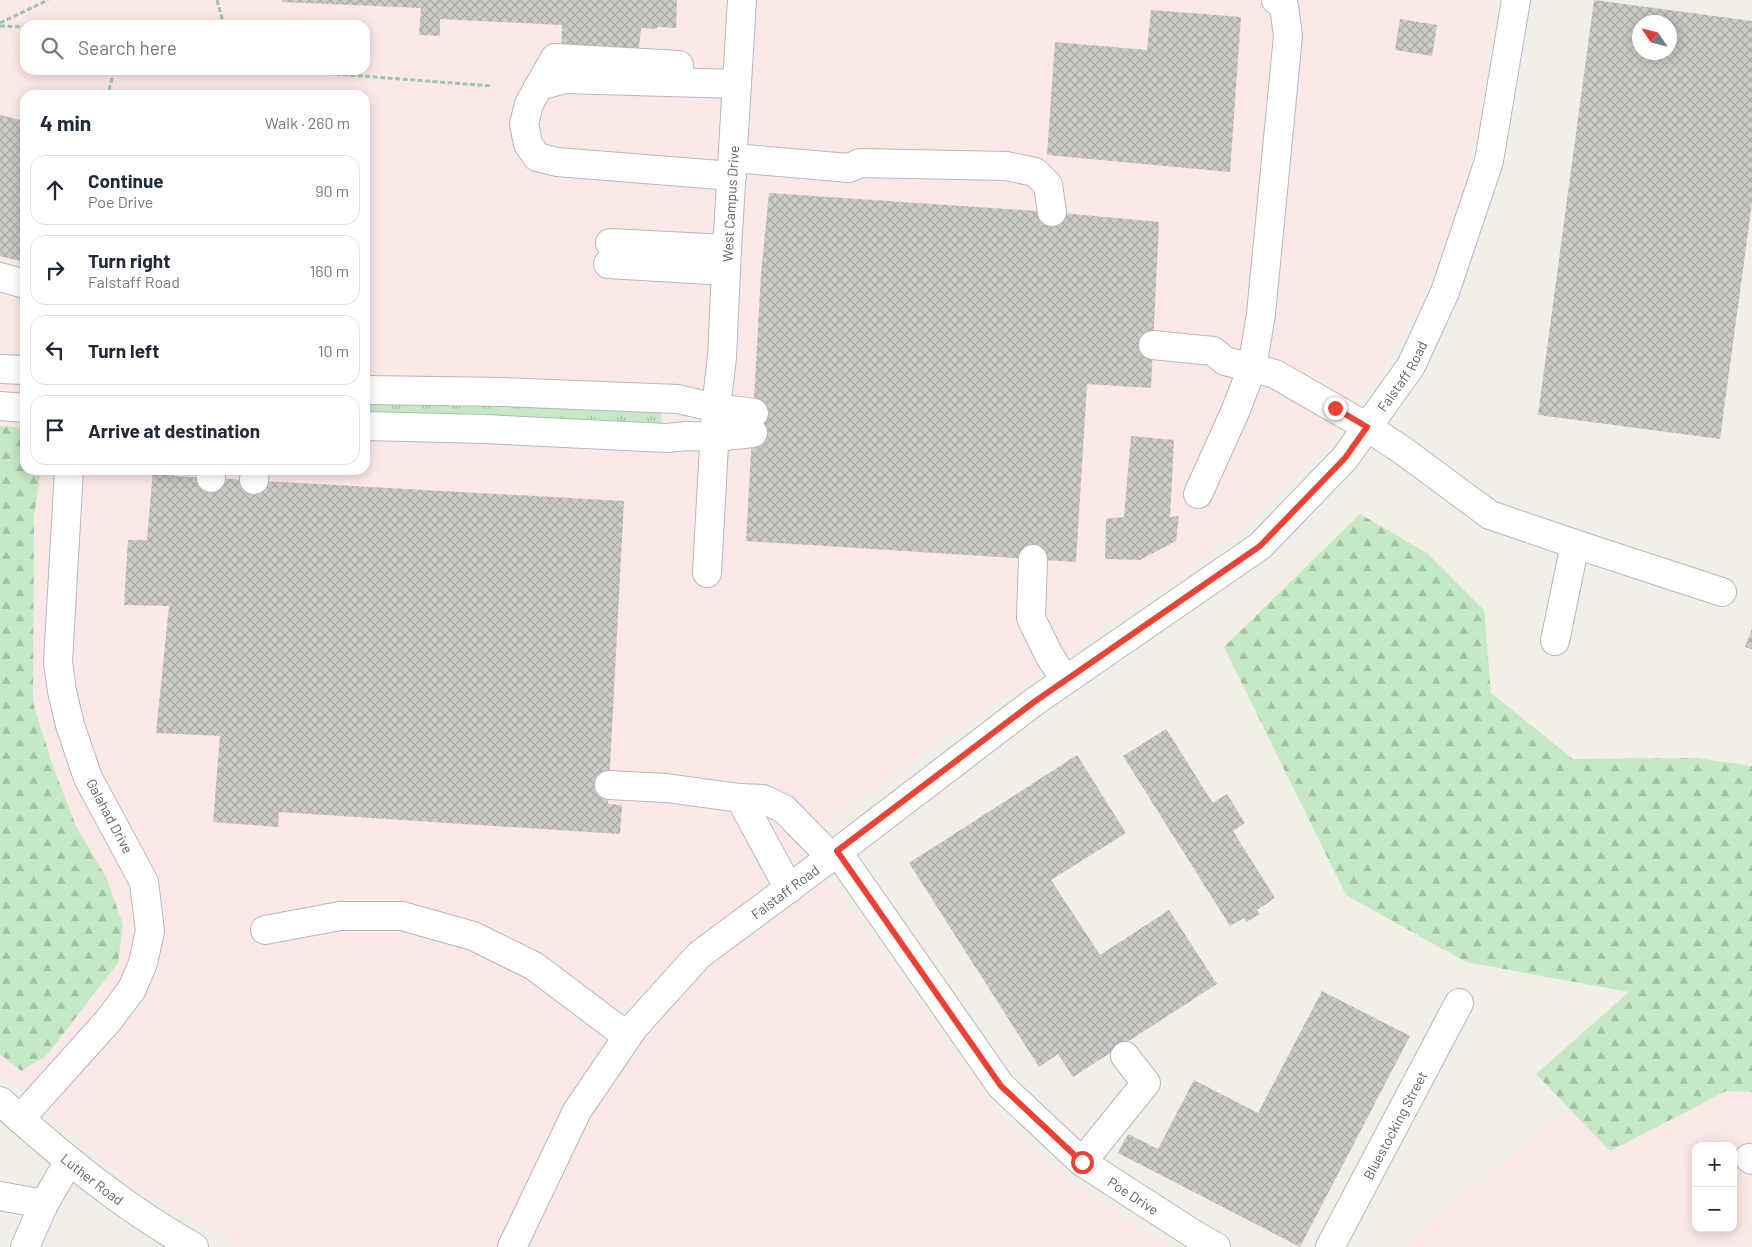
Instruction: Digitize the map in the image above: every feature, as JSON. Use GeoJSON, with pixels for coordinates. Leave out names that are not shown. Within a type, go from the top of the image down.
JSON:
{"type":"FeatureCollection","features":[{"type":"Feature","properties":{"kind":"street","name":"West Campus Drive"},"geometry":{"type":"LineString","coordinates":[[707,573],[716,408],[722,357],[742,0]]}},
{"type":"Feature","properties":{"kind":"street"},"geometry":{"type":"LineString","coordinates":[[1198,494],[1235,412],[1252,368],[1261,314],[1288,36],[1284,6],[1276,0]]}},
{"type":"Feature","properties":{"kind":"street","name":"Falstaff Road"},"geometry":{"type":"LineString","coordinates":[[512,1247],[577,1111],[634,1027],[699,955],[1034,702],[1260,546],[1345,458],[1410,366],[1445,292],[1489,161],[1516,0]]}},
{"type":"Feature","properties":{"kind":"street"},"geometry":{"type":"LineString","coordinates":[[737,76],[565,79],[539,86],[529,104],[524,124],[528,144],[536,156],[557,162],[733,159],[849,168],[860,162],[1006,166],[1035,172],[1048,185],[1052,212]]}},
{"type":"Feature","properties":{"kind":"street"},"geometry":{"type":"LineString","coordinates":[[609,253],[726,260]]}},
{"type":"Feature","properties":{"kind":"street"},"geometry":{"type":"LineString","coordinates":[[0,277],[20,283]]}},
{"type":"Feature","properties":{"kind":"street"},"geometry":{"type":"LineString","coordinates":[[1153,354],[1203,367],[1225,361],[1275,374],[1367,427],[1402,450],[1490,515],[1722,592]]}},
{"type":"Feature","properties":{"kind":"street"},"geometry":{"type":"LineString","coordinates":[[0,370],[20,370]]}},
{"type":"Feature","properties":{"kind":"street"},"geometry":{"type":"LineString","coordinates":[[370,390],[504,392],[678,399],[716,408],[753,423],[715,436],[667,438],[484,429],[370,426]]}},
{"type":"Feature","properties":{"kind":"street"},"geometry":{"type":"LineString","coordinates":[[0,406],[20,408]]}},
{"type":"Feature","properties":{"kind":"street","name":"Galahad Drive"},"geometry":{"type":"LineString","coordinates":[[20,1119],[108,1022],[132,989],[143,963],[150,930],[144,882],[88,778],[70,725],[62,690],[58,662],[69,475]]}},
{"type":"Feature","properties":{"kind":"street"},"geometry":{"type":"LineString","coordinates":[[1555,641],[1575,544]]}},
{"type":"Feature","properties":{"kind":"street"},"geometry":{"type":"LineString","coordinates":[[1033,559],[1031,618],[1049,656],[1066,680]]}},
{"type":"Feature","properties":{"kind":"street","name":"Poe Drive"},"geometry":{"type":"LineString","coordinates":[[609,785],[666,788],[740,798],[763,799],[784,809],[834,854],[1001,1086],[1082,1162],[1216,1247]]}},
{"type":"Feature","properties":{"kind":"street"},"geometry":{"type":"LineString","coordinates":[[740,798],[789,888]]}},
{"type":"Feature","properties":{"kind":"street"},"geometry":{"type":"LineString","coordinates":[[265,930],[340,916],[402,916],[473,936],[534,966],[627,1036]]}},
{"type":"Feature","properties":{"kind":"street","name":"Bluestocking Street"},"geometry":{"type":"LineString","coordinates":[[1330,1247],[1459,1003]]}},
{"type":"Feature","properties":{"kind":"street"},"geometry":{"type":"LineString","coordinates":[[1082,1162],[1146,1083],[1125,1056]]}},
{"type":"Feature","properties":{"kind":"street","name":"Luther Road"},"geometry":{"type":"LineString","coordinates":[[0,1101],[70,1161],[163,1230],[194,1247]]}},
{"type":"Feature","properties":{"kind":"street"},"geometry":{"type":"LineString","coordinates":[[24,1247],[44,1204],[70,1161]]}},
{"type":"Feature","properties":{"kind":"street"},"geometry":{"type":"LineString","coordinates":[[0,1196],[44,1204]]}},
{"type":"Feature","properties":{"kind":"path"},"geometry":{"type":"LineString","coordinates":[[0,24],[48,0]]}},
{"type":"Feature","properties":{"kind":"path"},"geometry":{"type":"LineString","coordinates":[[216,0],[222,20]]}},
{"type":"Feature","properties":{"kind":"path"},"geometry":{"type":"LineString","coordinates":[[0,24],[20,26]]}},
{"type":"Feature","properties":{"kind":"path"},"geometry":{"type":"LineString","coordinates":[[109,90],[113,75]]}},
{"type":"Feature","properties":{"kind":"path"},"geometry":{"type":"LineString","coordinates":[[348,75],[492,86]]}},
{"type":"Feature","properties":{"kind":"shaded area"},"geometry":{"type":"Polygon","coordinates":[[[0,0],[1493,0],[1486,76],[1469,160],[1452,221],[1420,300],[1379,372],[1309,462],[1246,526],[1150,596],[793,843],[846,903],[998,1114],[1031,1149],[1078,1189],[1167,1247],[238,1247],[148,1195],[87,1149],[0,1071],[0,0]]]}},
{"type":"Feature","properties":{"kind":"shaded area"},"geometry":{"type":"Polygon","coordinates":[[[1680,1020],[1752,1072],[1752,1247],[1400,1247],[1680,1020]]]}},
{"type":"Feature","properties":{"kind":"green space"},"geometry":{"type":"Polygon","coordinates":[[[391,400],[662,410],[661,427],[370,411],[370,402],[391,400]]]}},
{"type":"Feature","properties":{"kind":"green space"},"geometry":{"type":"Polygon","coordinates":[[[0,426],[20,429],[20,475],[40,475],[34,516],[33,703],[54,769],[76,826],[107,879],[123,925],[118,963],[46,1056],[21,1071],[0,1054],[0,426]]]}},
{"type":"Feature","properties":{"kind":"green space"},"geometry":{"type":"Polygon","coordinates":[[[1360,514],[1427,553],[1484,610],[1491,693],[1573,759],[1697,758],[1752,766],[1752,1092],[1726,1091],[1610,1151],[1536,1074],[1629,992],[1466,962],[1346,895],[1224,647],[1360,514]]]}},
{"type":"Feature","properties":{"kind":"building"},"geometry":{"type":"Polygon","coordinates":[[[282,0],[677,0],[676,28],[641,28],[637,70],[561,67],[562,25],[440,19],[440,36],[419,35],[421,8],[282,2],[282,0]]]}},
{"type":"Feature","properties":{"kind":"building"},"geometry":{"type":"Polygon","coordinates":[[[1594,0],[1752,21],[1752,203],[1720,439],[1538,415],[1594,0]]]}},
{"type":"Feature","properties":{"kind":"building"},"geometry":{"type":"Polygon","coordinates":[[[1151,10],[1241,17],[1230,172],[1047,155],[1055,42],[1147,50],[1151,10]]]}},
{"type":"Feature","properties":{"kind":"building"},"geometry":{"type":"Polygon","coordinates":[[[1400,19],[1437,25],[1432,56],[1395,50],[1400,19]]]}},
{"type":"Feature","properties":{"kind":"building"},"geometry":{"type":"Polygon","coordinates":[[[0,115],[20,120],[20,261],[0,256],[0,115]]]}},
{"type":"Feature","properties":{"kind":"building"},"geometry":{"type":"Polygon","coordinates":[[[769,193],[1052,212],[1159,222],[1151,388],[1087,384],[1076,562],[746,541],[761,274],[769,193]]]}},
{"type":"Feature","properties":{"kind":"building"},"geometry":{"type":"Polygon","coordinates":[[[1131,436],[1174,440],[1170,517],[1179,516],[1176,541],[1140,560],[1105,559],[1106,519],[1124,517],[1131,436]]]}},
{"type":"Feature","properties":{"kind":"building"},"geometry":{"type":"Polygon","coordinates":[[[153,475],[624,501],[608,804],[622,805],[620,834],[279,812],[278,827],[213,822],[220,736],[156,733],[169,606],[124,605],[128,540],[147,540],[153,475]]]}},
{"type":"Feature","properties":{"kind":"building"},"geometry":{"type":"Polygon","coordinates":[[[1752,629],[1752,649],[1745,647],[1752,629]]]}},
{"type":"Feature","properties":{"kind":"building"},"geometry":{"type":"Polygon","coordinates":[[[1166,729],[1213,803],[1227,794],[1245,823],[1233,831],[1275,898],[1257,910],[1260,914],[1246,922],[1244,918],[1230,926],[1123,756],[1166,729]]]}},
{"type":"Feature","properties":{"kind":"building"},"geometry":{"type":"Polygon","coordinates":[[[1077,755],[1126,833],[1051,880],[1100,955],[1169,910],[1217,984],[1073,1077],[1058,1054],[1039,1067],[909,863],[1077,755]]]}},
{"type":"Feature","properties":{"kind":"building"},"geometry":{"type":"Polygon","coordinates":[[[1322,991],[1410,1036],[1300,1247],[1118,1153],[1128,1134],[1158,1149],[1194,1080],[1258,1113],[1322,991]]]}},
{"type":"Feature","properties":{"kind":"route"},"geometry":{"type":"LineString","coordinates":[[1082,1162],[1001,1086],[837,851],[1034,702],[1260,546],[1345,458],[1367,427],[1335,408]]}}]}
